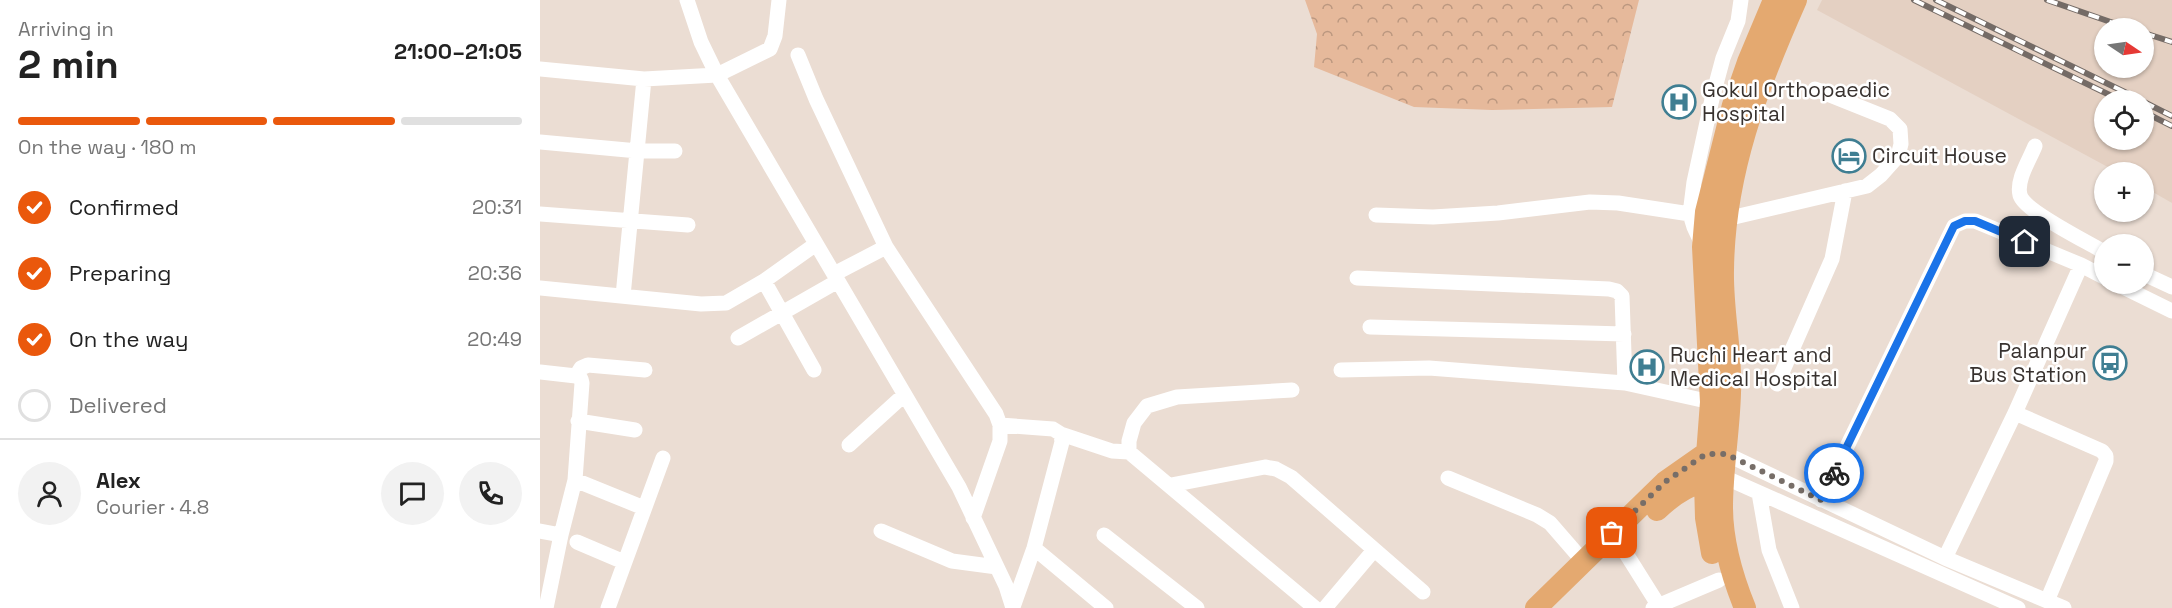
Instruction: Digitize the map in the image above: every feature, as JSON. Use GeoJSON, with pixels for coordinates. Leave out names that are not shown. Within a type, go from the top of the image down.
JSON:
{"type":"FeatureCollection","features":[{"type":"Feature","properties":{"kind":"main road"},"geometry":{"type":"LineString","coordinates":[[1729,608],[1719,580],[1706,518],[1714,479],[1716,454],[1731,391],[1723,273],[1713,214],[1733,105],[1774,0]]}},
{"type":"Feature","properties":{"kind":"main road"},"geometry":{"type":"LineString","coordinates":[[1716,454],[1703,247],[1713,214],[1775,49],[1796,0]]}},
{"type":"Feature","properties":{"kind":"main road"},"geometry":{"type":"LineString","coordinates":[[1536,608],[1665,482],[1716,454]]}},
{"type":"Feature","properties":{"kind":"main road"},"geometry":{"type":"LineString","coordinates":[[1551,608],[1679,491],[1714,479]]}},
{"type":"Feature","properties":{"kind":"main road"},"geometry":{"type":"LineString","coordinates":[[1714,479],[1722,506],[1727,553],[1745,608]]}},
{"type":"Feature","properties":{"kind":"street"},"geometry":{"type":"LineString","coordinates":[[687,0],[701,42],[717,75],[959,488],[997,567],[1013,608]]}},
{"type":"Feature","properties":{"kind":"street"},"geometry":{"type":"LineString","coordinates":[[540,69],[644,79],[717,75],[770,49],[775,36],[776,0]]}},
{"type":"Feature","properties":{"kind":"street"},"geometry":{"type":"LineString","coordinates":[[1713,214],[1694,182],[1712,99],[1723,58],[1738,21],[1741,0]]}},
{"type":"Feature","properties":{"kind":"street"},"geometry":{"type":"LineString","coordinates":[[798,54],[825,120],[886,247],[996,414],[1000,425],[1000,441],[973,518]]}},
{"type":"Feature","properties":{"kind":"street"},"geometry":{"type":"LineString","coordinates":[[623,296],[632,222],[644,79]]}},
{"type":"Feature","properties":{"kind":"street"},"geometry":{"type":"LineString","coordinates":[[1377,214],[1433,217],[1498,213],[1590,202],[1713,214],[1867,186],[1881,175],[1898,156],[1901,144],[1900,129],[1890,119],[1815,89]]}},
{"type":"Feature","properties":{"kind":"street"},"geometry":{"type":"LineString","coordinates":[[540,142],[638,151],[675,151]]}},
{"type":"Feature","properties":{"kind":"street"},"geometry":{"type":"LineString","coordinates":[[2035,146],[2020,181],[2019,193],[2022,200],[2035,212],[2094,246]]}},
{"type":"Feature","properties":{"kind":"street"},"geometry":{"type":"LineString","coordinates":[[1777,384],[1832,259],[1845,191]]}},
{"type":"Feature","properties":{"kind":"street"},"geometry":{"type":"LineString","coordinates":[[540,214],[688,225]]}},
{"type":"Feature","properties":{"kind":"street"},"geometry":{"type":"LineString","coordinates":[[1821,500],[1954,226],[1965,221],[1975,221],[2094,272]]}},
{"type":"Feature","properties":{"kind":"street"},"geometry":{"type":"LineString","coordinates":[[540,288],[701,304],[726,303],[764,281],[816,244]]}},
{"type":"Feature","properties":{"kind":"street"},"geometry":{"type":"LineString","coordinates":[[738,338],[886,247]]}},
{"type":"Feature","properties":{"kind":"street"},"geometry":{"type":"LineString","coordinates":[[1946,558],[2015,413],[2081,265]]}},
{"type":"Feature","properties":{"kind":"street"},"geometry":{"type":"LineString","coordinates":[[1357,278],[1617,291],[1622,297],[1625,383]]}},
{"type":"Feature","properties":{"kind":"street"},"geometry":{"type":"LineString","coordinates":[[2154,278],[2172,286]]}},
{"type":"Feature","properties":{"kind":"street"},"geometry":{"type":"LineString","coordinates":[[764,281],[814,370]]}},
{"type":"Feature","properties":{"kind":"street"},"geometry":{"type":"LineString","coordinates":[[2138,294],[2172,311]]}},
{"type":"Feature","properties":{"kind":"street"},"geometry":{"type":"LineString","coordinates":[[1370,327],[1624,334]]}},
{"type":"Feature","properties":{"kind":"street"},"geometry":{"type":"LineString","coordinates":[[576,376],[581,368],[588,365],[645,370]]}},
{"type":"Feature","properties":{"kind":"street"},"geometry":{"type":"LineString","coordinates":[[1341,370],[1429,368],[1625,383],[1712,402]]}},
{"type":"Feature","properties":{"kind":"street"},"geometry":{"type":"LineString","coordinates":[[540,372],[576,376],[582,382],[575,480],[544,602]]}},
{"type":"Feature","properties":{"kind":"street"},"geometry":{"type":"LineString","coordinates":[[1129,452],[1129,441],[1134,423],[1147,406],[1178,397],[1292,390]]}},
{"type":"Feature","properties":{"kind":"street"},"geometry":{"type":"LineString","coordinates":[[849,445],[904,395]]}},
{"type":"Feature","properties":{"kind":"street"},"geometry":{"type":"LineString","coordinates":[[2015,413],[2102,451],[2106,456],[2106,461],[2047,601]]}},
{"type":"Feature","properties":{"kind":"street"},"geometry":{"type":"LineString","coordinates":[[578,421],[635,430]]}},
{"type":"Feature","properties":{"kind":"street"},"geometry":{"type":"LineString","coordinates":[[1000,425],[1053,429],[1061,434],[1112,451],[1129,452],[1316,608]]}},
{"type":"Feature","properties":{"kind":"street"},"geometry":{"type":"LineString","coordinates":[[1013,608],[1034,548],[1062,442],[1061,434]]}},
{"type":"Feature","properties":{"kind":"street"},"geometry":{"type":"LineString","coordinates":[[1716,454],[1946,558],[2064,608]]}},
{"type":"Feature","properties":{"kind":"street"},"geometry":{"type":"LineString","coordinates":[[608,608],[663,458]]}},
{"type":"Feature","properties":{"kind":"street"},"geometry":{"type":"LineString","coordinates":[[1171,485],[1265,466],[1276,469],[1291,477],[1423,592]]}},
{"type":"Feature","properties":{"kind":"street"},"geometry":{"type":"LineString","coordinates":[[1448,478],[1510,506],[1537,515],[1550,523],[1583,561]]}},
{"type":"Feature","properties":{"kind":"street"},"geometry":{"type":"LineString","coordinates":[[1714,479],[1760,493],[2018,608]]}},
{"type":"Feature","properties":{"kind":"street"},"geometry":{"type":"LineString","coordinates":[[575,480],[644,508]]}},
{"type":"Feature","properties":{"kind":"street"},"geometry":{"type":"LineString","coordinates":[[1760,493],[1769,550],[1792,608]]}},
{"type":"Feature","properties":{"kind":"street"},"geometry":{"type":"LineString","coordinates":[[540,531],[561,535]]}},
{"type":"Feature","properties":{"kind":"street"},"geometry":{"type":"LineString","coordinates":[[881,531],[952,561],[997,567]]}},
{"type":"Feature","properties":{"kind":"street"},"geometry":{"type":"LineString","coordinates":[[1104,535],[1197,608]]}},
{"type":"Feature","properties":{"kind":"street"},"geometry":{"type":"LineString","coordinates":[[577,542],[624,562]]}},
{"type":"Feature","properties":{"kind":"street"},"geometry":{"type":"LineString","coordinates":[[1620,544],[1656,607],[1719,580]]}},
{"type":"Feature","properties":{"kind":"street"},"geometry":{"type":"LineString","coordinates":[[1034,548],[1106,608]]}},
{"type":"Feature","properties":{"kind":"street"},"geometry":{"type":"LineString","coordinates":[[1325,608],[1374,550]]}},
{"type":"Feature","properties":{"kind":"shaded area"},"geometry":{"type":"Polygon","coordinates":[[[1822,0],[2172,0],[2172,203],[2154,193],[2154,162],[2098,162],[1817,10],[1822,0]]]}},
{"type":"Feature","properties":{"kind":"green space"},"geometry":{"type":"Polygon","coordinates":[[[1305,0],[1639,0],[1612,107],[1492,110],[1414,107],[1314,67],[1317,34],[1305,0]]]}},
{"type":"Feature","properties":{"kind":"railway"},"geometry":{"type":"LineString","coordinates":[[1914,0],[2099,90]]}},
{"type":"Feature","properties":{"kind":"railway"},"geometry":{"type":"LineString","coordinates":[[1936,0],[2120,90]]}},
{"type":"Feature","properties":{"kind":"railway"},"geometry":{"type":"LineString","coordinates":[[2047,0],[2099,18]]}},
{"type":"Feature","properties":{"kind":"railway"},"geometry":{"type":"LineString","coordinates":[[2154,36],[2172,42]]}},
{"type":"Feature","properties":{"kind":"railway"},"geometry":{"type":"LineString","coordinates":[[2154,107],[2172,116]]}},
{"type":"Feature","properties":{"kind":"railway"},"geometry":{"type":"LineString","coordinates":[[2154,117],[2172,126]]}},
{"type":"Feature","properties":{"kind":"way so far"},"geometry":{"type":"LineString","coordinates":[[1612,533],[1665,482],[1706,454],[1726,454],[1821,500],[1834,473]]}},
{"type":"Feature","properties":{"kind":"place","name":"Gokul Orthopaedic Hospital"},"geometry":{"type":"Point","coordinates":[1679,102]}},
{"type":"Feature","properties":{"kind":"place","name":"Circuit House"},"geometry":{"type":"Point","coordinates":[1849,156]}},
{"type":"Feature","properties":{"kind":"place","name":"Palanpur Bus Station"},"geometry":{"type":"Point","coordinates":[2110,363]}},
{"type":"Feature","properties":{"kind":"place","name":"Ruchi Heart and Medical Hospital"},"geometry":{"type":"Point","coordinates":[1647,367]}},
{"type":"Feature","properties":{"kind":"route"},"geometry":{"type":"LineString","coordinates":[[1834,473],[1954,226],[1965,221],[1975,221],[2025,242]]}}]}
